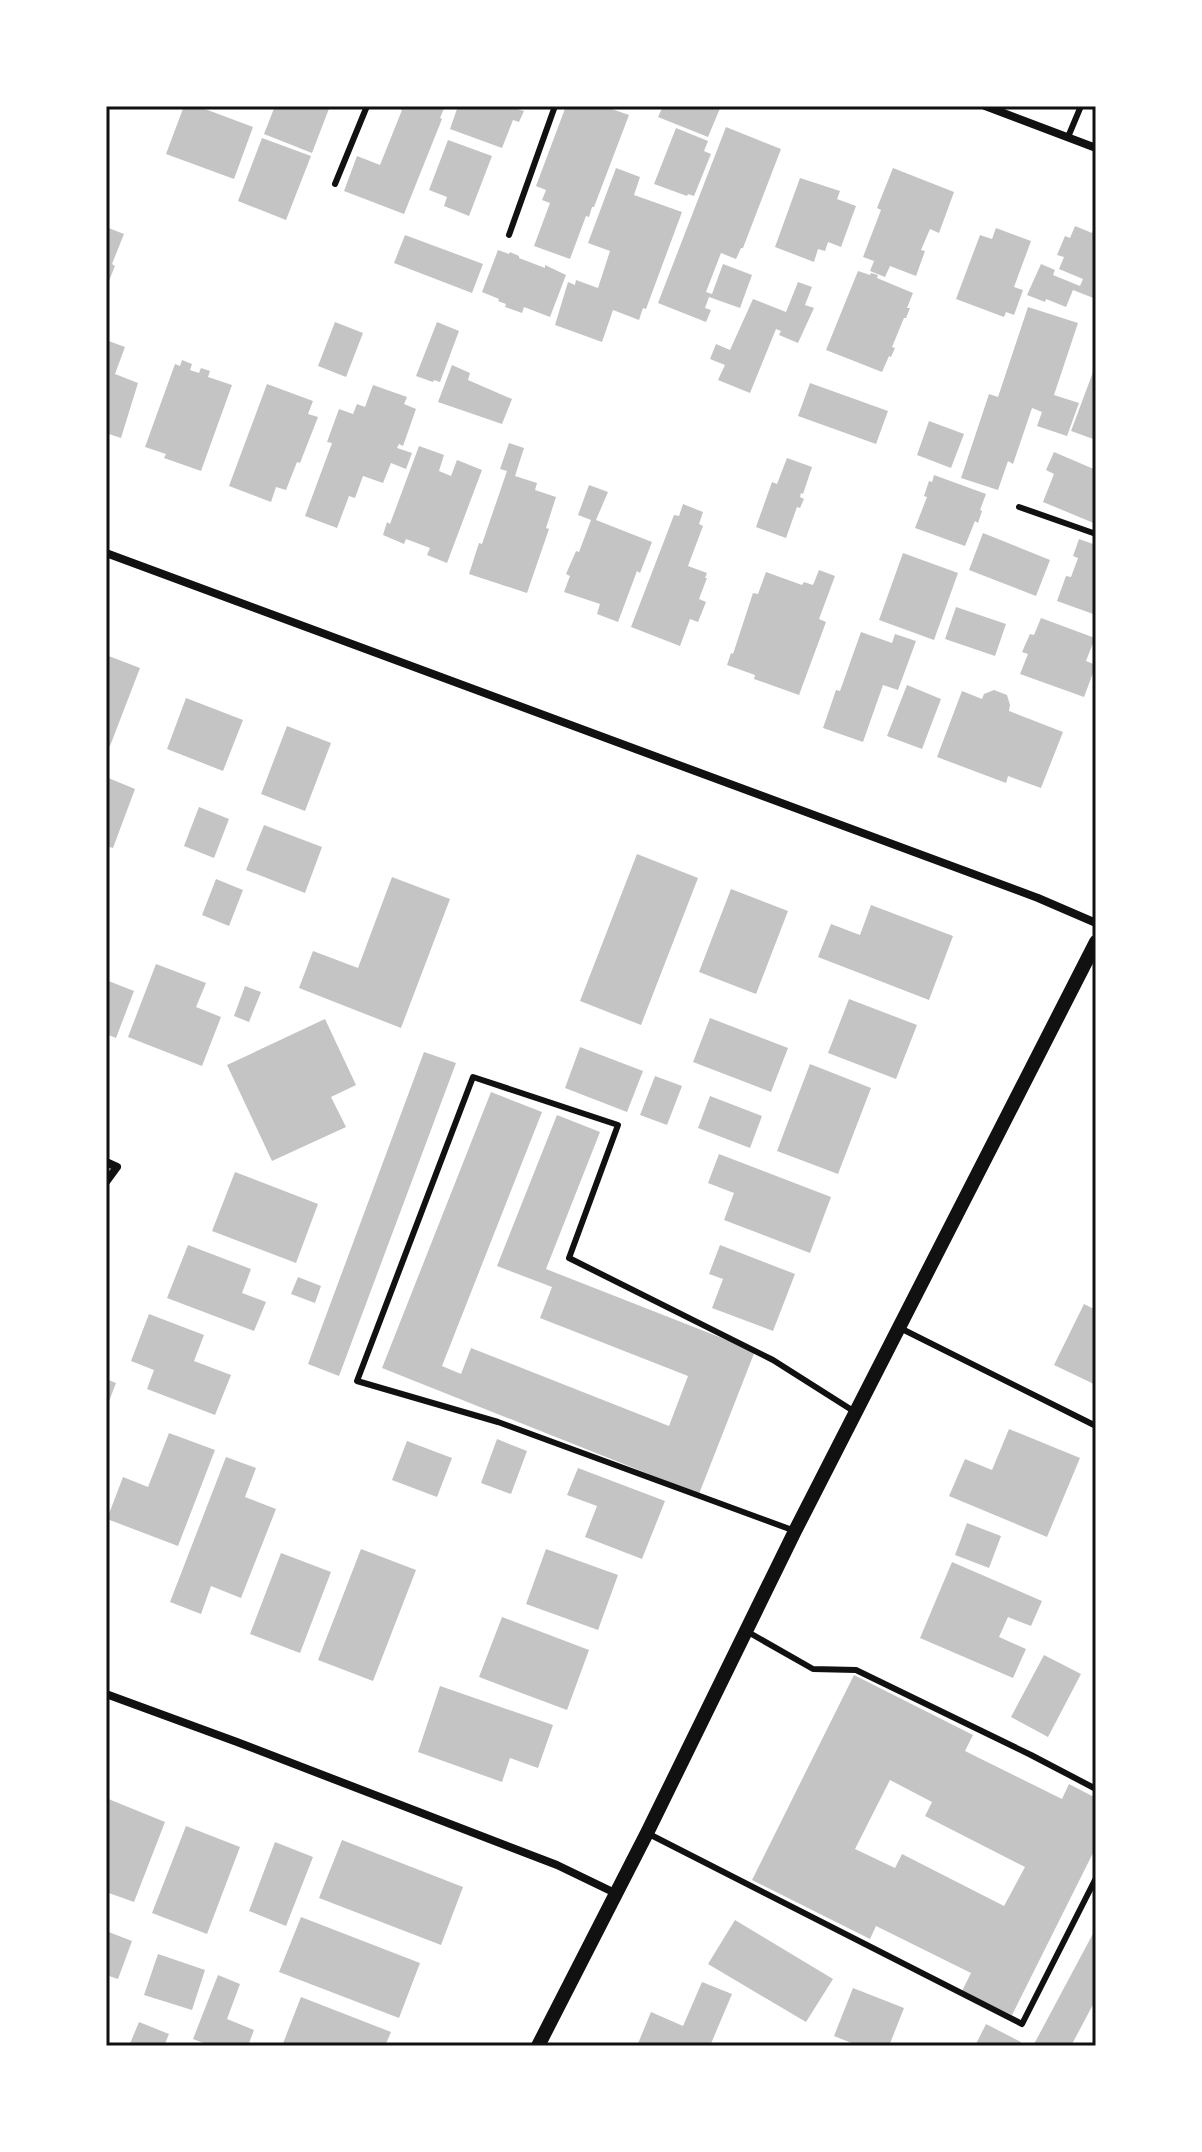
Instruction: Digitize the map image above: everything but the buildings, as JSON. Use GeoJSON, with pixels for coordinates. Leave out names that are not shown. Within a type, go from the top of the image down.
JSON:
{"type":"FeatureCollection","features":[{"type":"Feature","properties":{"kind":"street"},"geometry":{"type":"LineString","coordinates":[[985,106],[1096,148]]}},
{"type":"Feature","properties":{"kind":"street"},"geometry":{"type":"LineString","coordinates":[[106,553],[1023,893],[1096,923]]}},
{"type":"Feature","properties":{"kind":"street"},"geometry":{"type":"LineString","coordinates":[[538,2046],[855,1412],[1096,942]]}},
{"type":"Feature","properties":{"kind":"street"},"geometry":{"type":"LineString","coordinates":[[106,1162],[117,1167],[106,1182]]}},
{"type":"Feature","properties":{"kind":"street"},"geometry":{"type":"LineString","coordinates":[[106,1694],[557,1865],[615,1893]]}},
{"type":"Feature","properties":{"kind":"lane"},"geometry":{"type":"LineString","coordinates":[[335,184],[367,106]]}},
{"type":"Feature","properties":{"kind":"lane"},"geometry":{"type":"LineString","coordinates":[[509,235],[555,106]]}},
{"type":"Feature","properties":{"kind":"lane"},"geometry":{"type":"LineString","coordinates":[[1068,137],[1081,106]]}},
{"type":"Feature","properties":{"kind":"lane"},"geometry":{"type":"LineString","coordinates":[[1019,507],[1096,534]]}},
{"type":"Feature","properties":{"kind":"lane"},"geometry":{"type":"LineString","coordinates":[[795,1531],[498,1422],[357,1381],[473,1077],[618,1125],[569,1258],[773,1360],[855,1412]]}},
{"type":"Feature","properties":{"kind":"lane"},"geometry":{"type":"LineString","coordinates":[[898,1327],[1096,1426]]}},
{"type":"Feature","properties":{"kind":"lane"},"geometry":{"type":"LineString","coordinates":[[745,1630],[813,1669],[856,1670],[1096,1789]]}},
{"type":"Feature","properties":{"kind":"lane"},"geometry":{"type":"LineString","coordinates":[[647,1833],[1022,2024],[1096,1878]]}}]}
